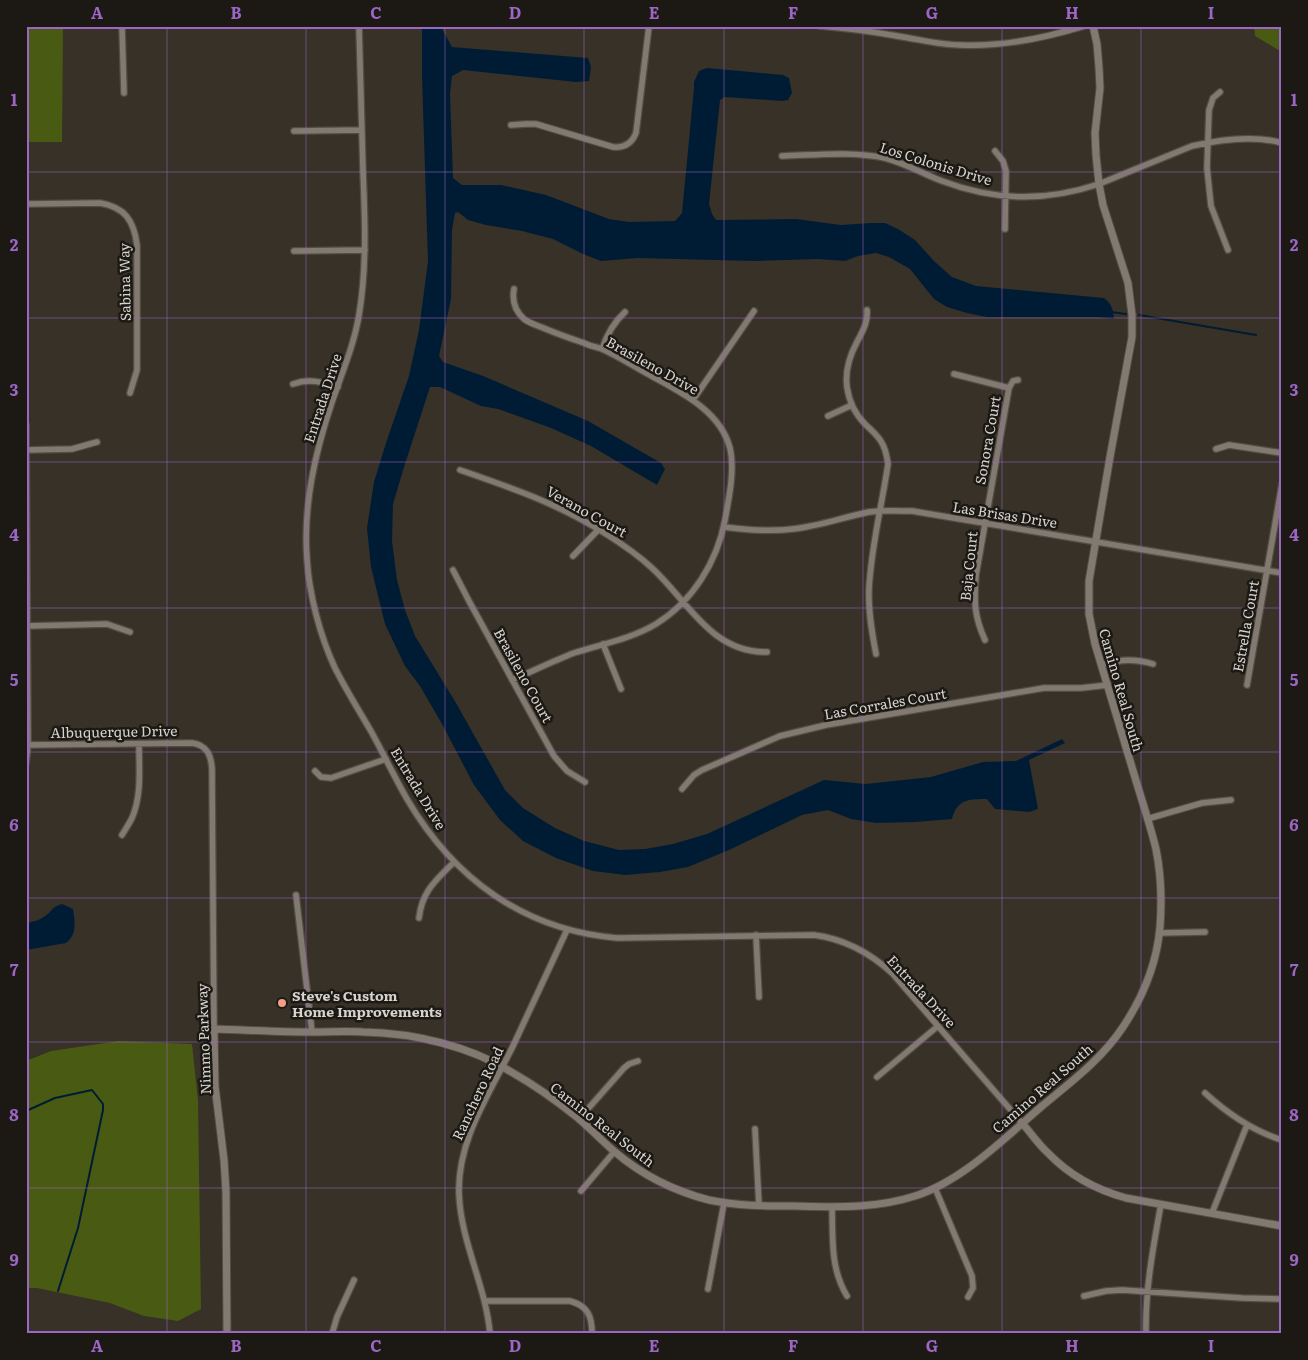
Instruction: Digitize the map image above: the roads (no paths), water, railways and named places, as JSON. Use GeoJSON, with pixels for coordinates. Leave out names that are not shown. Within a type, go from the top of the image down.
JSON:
{"type":"FeatureCollection","features":[{"type":"Feature","properties":{"kind":"street"},"geometry":{"type":"LineString","coordinates":[[122,26],[124,93]]}},
{"type":"Feature","properties":{"kind":"street","name":"Entrada Drive"},"geometry":{"type":"LineString","coordinates":[[359,26],[365,250],[362,294],[353,343],[323,431],[310,485],[306,528],[308,571],[315,609],[335,668],[421,821],[454,862],[492,895],[531,916],[567,930],[617,938],[814,935],[854,946],[869,954],[892,973],[1049,1155],[1067,1170],[1087,1183],[1120,1196],[1282,1226]]}},
{"type":"Feature","properties":{"kind":"street"},"geometry":{"type":"LineString","coordinates":[[511,125],[536,124],[613,148],[630,143],[636,133],[649,26]]}},
{"type":"Feature","properties":{"kind":"street"},"geometry":{"type":"LineString","coordinates":[[820,26],[874,32],[961,46],[1028,39],[1061,33],[1084,26]]}},
{"type":"Feature","properties":{"kind":"street","name":"Camino Real South"},"geometry":{"type":"LineString","coordinates":[[214,1029],[365,1032],[410,1036],[462,1049],[502,1066],[562,1105],[614,1152],[654,1180],[705,1199],[724,1203],[759,1206],[832,1207],[876,1205],[917,1195],[935,1188],[964,1171],[1087,1068],[1118,1035],[1135,1007],[1152,966],[1159,933],[1161,902],[1159,867],[1155,846],[1101,664],[1091,627],[1088,601],[1095,541],[1132,331],[1132,307],[1128,284],[1103,206],[1098,184],[1096,133],[1100,68],[1093,26]]}},
{"type":"Feature","properties":{"kind":"street"},"geometry":{"type":"LineString","coordinates":[[1220,92],[1214,98],[1208,110],[1207,168],[1212,206],[1228,250]]}},
{"type":"Feature","properties":{"kind":"street"},"geometry":{"type":"LineString","coordinates":[[294,131],[362,130]]}},
{"type":"Feature","properties":{"kind":"street","name":"Los Colonis Drive"},"geometry":{"type":"LineString","coordinates":[[782,156],[873,156],[900,163],[966,190],[1006,196],[1029,197],[1071,193],[1178,151],[1207,142],[1274,140],[1282,143]]}},
{"type":"Feature","properties":{"kind":"street"},"geometry":{"type":"LineString","coordinates":[[995,151],[1005,164],[1006,171],[1004,230]]}},
{"type":"Feature","properties":{"kind":"street","name":"Sabina Way"},"geometry":{"type":"LineString","coordinates":[[26,204],[108,204],[122,211],[129,218],[133,226],[137,245],[137,370],[130,393]]}},
{"type":"Feature","properties":{"kind":"street"},"geometry":{"type":"LineString","coordinates":[[294,251],[365,250]]}},
{"type":"Feature","properties":{"kind":"street","name":"Brasileno Drive"},"geometry":{"type":"LineString","coordinates":[[512,680],[575,653],[646,629],[683,602],[704,575],[717,548],[724,527],[732,469],[730,448],[721,428],[712,416],[693,400],[602,349],[527,321],[518,312],[515,305],[514,288]]}},
{"type":"Feature","properties":{"kind":"street"},"geometry":{"type":"LineString","coordinates":[[867,310],[866,324],[852,353],[846,378],[848,394],[856,414],[883,444],[888,464],[871,565],[869,590],[870,613],[876,654]]}},
{"type":"Feature","properties":{"kind":"street"},"geometry":{"type":"LineString","coordinates":[[693,400],[754,311]]}},
{"type":"Feature","properties":{"kind":"street"},"geometry":{"type":"LineString","coordinates":[[602,349],[611,328],[625,312]]}},
{"type":"Feature","properties":{"kind":"street","name":"Sonora Court"},"geometry":{"type":"LineString","coordinates":[[954,374],[1009,388],[985,523]]}},
{"type":"Feature","properties":{"kind":"street"},"geometry":{"type":"LineString","coordinates":[[293,384],[308,380],[338,387]]}},
{"type":"Feature","properties":{"kind":"street"},"geometry":{"type":"LineString","coordinates":[[1009,388],[1013,381],[1018,380]]}},
{"type":"Feature","properties":{"kind":"street"},"geometry":{"type":"LineString","coordinates":[[828,416],[852,405]]}},
{"type":"Feature","properties":{"kind":"street"},"geometry":{"type":"LineString","coordinates":[[26,425],[26,763]]}},
{"type":"Feature","properties":{"kind":"street"},"geometry":{"type":"LineString","coordinates":[[26,450],[72,449],[97,442]]}},
{"type":"Feature","properties":{"kind":"street"},"geometry":{"type":"LineString","coordinates":[[1216,449],[1228,445],[1282,453]]}},
{"type":"Feature","properties":{"kind":"street","name":"Verano Court"},"geometry":{"type":"LineString","coordinates":[[460,470],[531,495],[599,529],[624,545],[645,562],[709,629],[733,646],[747,651],[767,652]]}},
{"type":"Feature","properties":{"kind":"street"},"geometry":{"type":"LineString","coordinates":[[1267,571],[1282,484]]}},
{"type":"Feature","properties":{"kind":"street","name":"Las Brisas Drive"},"geometry":{"type":"LineString","coordinates":[[724,527],[761,531],[787,530],[880,511],[912,511],[1282,573]]}},
{"type":"Feature","properties":{"kind":"street","name":"Baja Court"},"geometry":{"type":"LineString","coordinates":[[985,523],[974,599],[976,617],[985,640]]}},
{"type":"Feature","properties":{"kind":"street"},"geometry":{"type":"LineString","coordinates":[[573,556],[599,529]]}},
{"type":"Feature","properties":{"kind":"street","name":"Brasileno Court"},"geometry":{"type":"LineString","coordinates":[[453,570],[554,756],[568,771],[585,782]]}},
{"type":"Feature","properties":{"kind":"street","name":"Estrella Court"},"geometry":{"type":"LineString","coordinates":[[1247,685],[1267,571]]}},
{"type":"Feature","properties":{"kind":"street"},"geometry":{"type":"LineString","coordinates":[[27,626],[107,624],[130,632]]}},
{"type":"Feature","properties":{"kind":"street"},"geometry":{"type":"LineString","coordinates":[[603,644],[621,689]]}},
{"type":"Feature","properties":{"kind":"street"},"geometry":{"type":"LineString","coordinates":[[1101,664],[1128,660],[1153,664]]}},
{"type":"Feature","properties":{"kind":"street","name":"Las Corrales Court"},"geometry":{"type":"LineString","coordinates":[[682,790],[702,770],[790,732],[1044,688],[1081,688],[1108,685]]}},
{"type":"Feature","properties":{"kind":"street","name":"Albuquerque Drive"},"geometry":{"type":"LineString","coordinates":[[27,745],[192,743],[202,746]]}},
{"type":"Feature","properties":{"kind":"street"},"geometry":{"type":"LineString","coordinates":[[122,836],[132,818],[136,804],[140,778],[139,744]]}},
{"type":"Feature","properties":{"kind":"street","name":"Nimmo Parkway"},"geometry":{"type":"LineString","coordinates":[[202,746],[208,752],[212,761],[215,1086],[226,1192],[226,1334]]}},
{"type":"Feature","properties":{"kind":"street"},"geometry":{"type":"LineString","coordinates":[[315,771],[321,776],[331,778],[386,759]]}},
{"type":"Feature","properties":{"kind":"street"},"geometry":{"type":"LineString","coordinates":[[1147,819],[1202,803],[1231,800]]}},
{"type":"Feature","properties":{"kind":"street"},"geometry":{"type":"LineString","coordinates":[[420,918],[420,908],[427,890],[454,862]]}},
{"type":"Feature","properties":{"kind":"street"},"geometry":{"type":"LineString","coordinates":[[296,895],[312,1032]]}},
{"type":"Feature","properties":{"kind":"street","name":"Ranchero Road"},"geometry":{"type":"LineString","coordinates":[[490,1334],[486,1300],[467,1242],[462,1217],[459,1195],[464,1149],[469,1134],[567,930]]}},
{"type":"Feature","properties":{"kind":"street"},"geometry":{"type":"LineString","coordinates":[[1159,933],[1205,932]]}},
{"type":"Feature","properties":{"kind":"street"},"geometry":{"type":"LineString","coordinates":[[756,935],[759,997]]}},
{"type":"Feature","properties":{"kind":"street"},"geometry":{"type":"LineString","coordinates":[[876,1077],[938,1026]]}},
{"type":"Feature","properties":{"kind":"street"},"geometry":{"type":"LineString","coordinates":[[579,1120],[624,1068],[638,1061]]}},
{"type":"Feature","properties":{"kind":"street"},"geometry":{"type":"LineString","coordinates":[[1205,1093],[1230,1114],[1247,1125],[1282,1140]]}},
{"type":"Feature","properties":{"kind":"street"},"geometry":{"type":"LineString","coordinates":[[1212,1213],[1247,1125]]}},
{"type":"Feature","properties":{"kind":"street"},"geometry":{"type":"LineString","coordinates":[[755,1129],[759,1206]]}},
{"type":"Feature","properties":{"kind":"street"},"geometry":{"type":"LineString","coordinates":[[581,1191],[614,1152]]}},
{"type":"Feature","properties":{"kind":"street"},"geometry":{"type":"LineString","coordinates":[[935,1188],[972,1276],[973,1288],[968,1297]]}},
{"type":"Feature","properties":{"kind":"street"},"geometry":{"type":"LineString","coordinates":[[708,1288],[724,1203]]}},
{"type":"Feature","properties":{"kind":"street"},"geometry":{"type":"LineString","coordinates":[[1146,1334],[1150,1264],[1161,1204]]}},
{"type":"Feature","properties":{"kind":"street"},"geometry":{"type":"LineString","coordinates":[[832,1207],[835,1266],[837,1276],[847,1296]]}},
{"type":"Feature","properties":{"kind":"street"},"geometry":{"type":"LineString","coordinates":[[332,1334],[354,1280]]}},
{"type":"Feature","properties":{"kind":"street"},"geometry":{"type":"LineString","coordinates":[[1084,1296],[1106,1291],[1122,1290],[1282,1299]]}},
{"type":"Feature","properties":{"kind":"street"},"geometry":{"type":"LineString","coordinates":[[486,1300],[576,1302],[590,1316],[592,1334]]}},
{"type":"Feature","properties":{"kind":"water"},"geometry":{"type":"Polygon","coordinates":[[[422,26],[442,26],[452,47],[588,58],[591,67],[589,81],[576,82],[463,70],[452,76],[450,94],[453,178],[462,185],[501,185],[546,195],[609,219],[629,222],[675,221],[682,213],[694,82],[699,71],[707,68],[783,75],[789,78],[792,93],[788,100],[725,97],[720,100],[709,204],[716,220],[796,219],[841,225],[885,223],[915,240],[952,277],[976,286],[1104,298],[1112,307],[1114,319],[1097,317],[987,317],[967,313],[947,307],[934,299],[910,269],[889,257],[876,253],[858,256],[845,261],[817,259],[753,261],[637,258],[601,261],[553,239],[486,225],[468,220],[458,212],[455,213],[452,230],[451,299],[439,356],[443,362],[483,376],[588,421],[661,463],[665,469],[657,485],[591,446],[551,428],[498,409],[481,406],[440,387],[430,387],[393,504],[392,541],[397,580],[405,610],[415,636],[456,703],[505,790],[523,808],[555,828],[584,841],[619,850],[645,849],[673,844],[707,834],[824,780],[866,784],[931,777],[983,762],[1016,761],[1062,739],[1065,743],[1029,760],[1038,809],[1029,812],[995,809],[987,799],[975,799],[969,800],[957,807],[952,819],[876,823],[851,819],[828,810],[802,815],[729,850],[688,867],[625,875],[593,871],[556,858],[523,841],[500,820],[474,785],[420,686],[405,666],[385,624],[371,567],[367,528],[374,482],[409,376],[419,330],[428,261],[422,26]]]}},
{"type":"Feature","properties":{"kind":"water"},"geometry":{"type":"Polygon","coordinates":[[[62,904],[73,909],[74,932],[70,940],[66,943],[26,950],[26,923],[41,919],[62,904]]]}},
{"type":"Feature","properties":{"kind":"waterway"},"geometry":{"type":"LineString","coordinates":[[1111,312],[1126,314]]}},
{"type":"Feature","properties":{"kind":"waterway"},"geometry":{"type":"LineString","coordinates":[[1139,315],[1256,335]]}},
{"type":"Feature","properties":{"kind":"waterway"},"geometry":{"type":"LineString","coordinates":[[26,1111],[55,1098],[92,1090],[103,1104],[78,1228],[58,1291]]}},
{"type":"Feature","properties":{"kind":"place","name":"Steve's Custom Home Improvements"},"geometry":{"type":"Point","coordinates":[282,1003]}}]}
